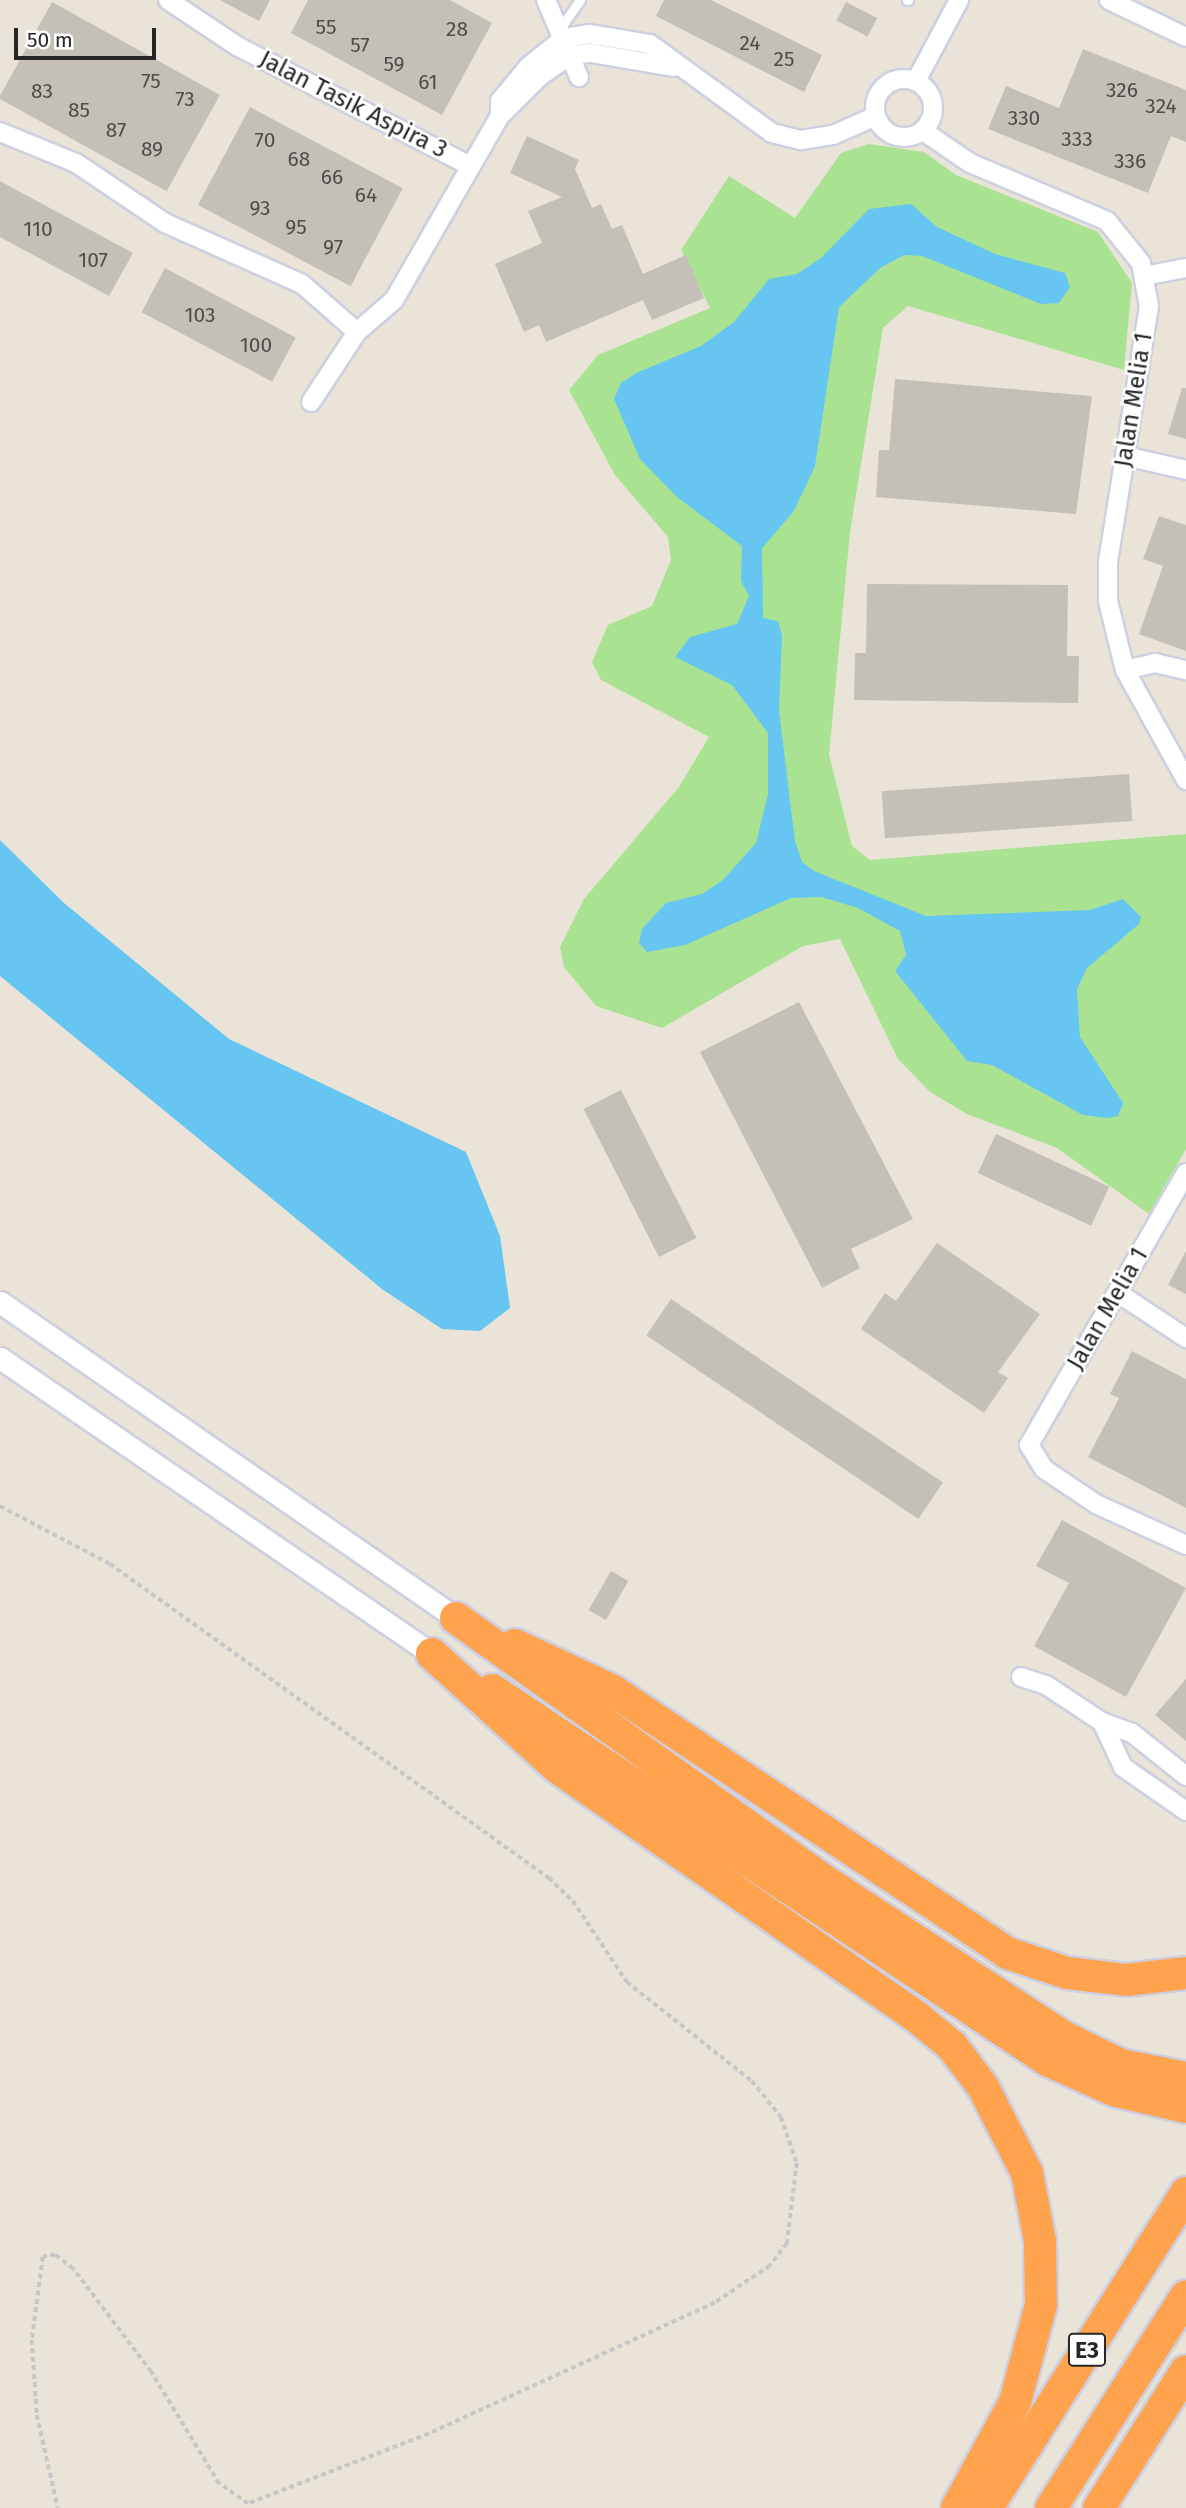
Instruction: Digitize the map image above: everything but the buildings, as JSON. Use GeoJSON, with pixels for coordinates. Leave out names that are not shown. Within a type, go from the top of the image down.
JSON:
{"type":"FeatureCollection","features":[{"type":"Feature","properties":{"kind":"highway"},"geometry":{"type":"LineString","coordinates":[[456,1618],[813,1889],[1049,2061],[1116,2091],[1186,2107]]}},
{"type":"Feature","properties":{"kind":"highway"},"geometry":{"type":"LineString","coordinates":[[456,1618],[613,1691],[932,1908],[1007,1953],[1067,1973],[1126,1980],[1186,1973]]}},
{"type":"Feature","properties":{"kind":"highway"},"geometry":{"type":"LineString","coordinates":[[432,1654],[576,1740],[813,1889],[1062,2036],[1121,2065],[1186,2078]]}},
{"type":"Feature","properties":{"kind":"highway"},"geometry":{"type":"LineString","coordinates":[[432,1654],[557,1767],[887,1994],[952,2046],[983,2087],[1027,2173],[1040,2241],[1041,2305],[1015,2402],[957,2508]]}},
{"type":"Feature","properties":{"kind":"highway","name":"E3"},"geometry":{"type":"LineString","coordinates":[[987,2508],[1186,2193]]}},
{"type":"Feature","properties":{"kind":"highway","name":"E3"},"geometry":{"type":"LineString","coordinates":[[1051,2508],[1186,2296]]}},
{"type":"Feature","properties":{"kind":"highway"},"geometry":{"type":"LineString","coordinates":[[1099,2508],[1186,2371]]}},
{"type":"Feature","properties":{"kind":"street","name":"Jalan Tasik Aspira 3"},"geometry":{"type":"LineString","coordinates":[[168,0],[237,46],[467,164]]}},
{"type":"Feature","properties":{"kind":"street"},"geometry":{"type":"LineString","coordinates":[[546,0],[579,77]]}},
{"type":"Feature","properties":{"kind":"street"},"geometry":{"type":"LineString","coordinates":[[916,81],[959,0]]}},
{"type":"Feature","properties":{"kind":"street"},"geometry":{"type":"LineString","coordinates":[[1108,0],[1186,37]]}},
{"type":"Feature","properties":{"kind":"street"},"geometry":{"type":"LineString","coordinates":[[312,402],[357,332],[394,300],[467,164],[500,116],[565,40]]}},
{"type":"Feature","properties":{"kind":"street"},"geometry":{"type":"LineString","coordinates":[[565,40],[673,67],[772,133],[801,140],[833,135],[876,117]]}},
{"type":"Feature","properties":{"kind":"street"},"geometry":{"type":"LineString","coordinates":[[916,81],[933,104],[923,131],[895,136],[876,117],[876,98],[888,83],[916,81]]}},
{"type":"Feature","properties":{"kind":"street","name":"Jalan Melia 1"},"geometry":{"type":"LineString","coordinates":[[923,131],[970,163],[1107,221],[1144,276],[1149,306],[1108,562],[1113,638],[1125,670],[1186,780]]}},
{"type":"Feature","properties":{"kind":"street"},"geometry":{"type":"LineString","coordinates":[[0,132],[76,163],[165,223],[302,284],[357,332]]}},
{"type":"Feature","properties":{"kind":"street"},"geometry":{"type":"LineString","coordinates":[[1144,276],[1186,268]]}},
{"type":"Feature","properties":{"kind":"street"},"geometry":{"type":"LineString","coordinates":[[1125,456],[1186,470]]}},
{"type":"Feature","properties":{"kind":"street"},"geometry":{"type":"LineString","coordinates":[[1125,670],[1156,663],[1186,670]]}},
{"type":"Feature","properties":{"kind":"street","name":"Jalan Melia 1"},"geometry":{"type":"LineString","coordinates":[[1186,1173],[1029,1445],[1044,1469],[1096,1504],[1186,1545]]}},
{"type":"Feature","properties":{"kind":"street"},"geometry":{"type":"LineString","coordinates":[[1118,1293],[1186,1338]]}},
{"type":"Feature","properties":{"kind":"street"},"geometry":{"type":"LineString","coordinates":[[0,1302],[456,1618]]}},
{"type":"Feature","properties":{"kind":"street"},"geometry":{"type":"LineString","coordinates":[[0,1358],[432,1654]]}},
{"type":"Feature","properties":{"kind":"street"},"geometry":{"type":"LineString","coordinates":[[1021,1677],[1046,1685],[1102,1722],[1132,1733],[1186,1776]]}},
{"type":"Feature","properties":{"kind":"street"},"geometry":{"type":"LineString","coordinates":[[1102,1722],[1123,1767],[1186,1811]]}},
{"type":"Feature","properties":{"kind":"lane"},"geometry":{"type":"LineString","coordinates":[[565,40],[580,0]]}},
{"type":"Feature","properties":{"kind":"path"},"geometry":{"type":"LineString","coordinates":[[0,1506],[110,1564],[549,1878],[573,1901],[627,1982],[752,2081],[781,2117],[797,2163],[787,2244],[769,2266],[715,2303],[429,2434],[248,2504],[219,2484],[151,2372],[73,2270],[55,2255],[43,2257],[32,2340],[37,2415],[58,2508]]}},
{"type":"Feature","properties":{"kind":"green space"},"geometry":{"type":"Polygon","coordinates":[[[869,144],[924,152],[956,175],[1098,232],[1132,283],[1124,370],[908,306],[883,328],[850,532],[829,755],[852,846],[870,860],[1186,834],[1186,1149],[1149,1214],[1057,1148],[967,1114],[930,1092],[898,1059],[840,939],[803,946],[662,1028],[596,1006],[564,967],[560,947],[584,899],[679,787],[709,737],[601,680],[592,662],[608,625],[652,606],[671,560],[668,537],[615,475],[569,390],[598,355],[710,308],[681,250],[729,176],[795,218],[841,153],[869,144]]]}},
{"type":"Feature","properties":{"kind":"water"},"geometry":{"type":"Polygon","coordinates":[[[911,204],[937,227],[995,254],[1065,273],[1070,287],[1059,303],[1041,304],[922,256],[904,255],[880,268],[839,307],[815,466],[794,511],[762,548],[763,618],[778,621],[782,636],[779,711],[795,841],[802,862],[814,871],[926,916],[1090,910],[1123,899],[1141,917],[1139,924],[1087,968],[1077,989],[1080,1037],[1123,1103],[1118,1116],[1107,1118],[1083,1115],[992,1065],[967,1061],[895,971],[906,955],[900,931],[858,908],[821,897],[791,898],[685,945],[647,952],[639,943],[642,929],[666,903],[702,894],[723,880],[756,843],[768,794],[768,733],[732,685],[675,657],[690,637],[737,624],[749,596],[741,581],[742,546],[677,497],[640,459],[614,399],[621,383],[636,373],[701,346],[734,322],[769,279],[797,274],[821,258],[869,209],[911,204]]]}},
{"type":"Feature","properties":{"kind":"water"},"geometry":{"type":"Polygon","coordinates":[[[0,840],[64,903],[229,1039],[466,1152],[500,1236],[510,1308],[480,1331],[442,1329],[382,1289],[0,976],[0,840]]]}}]}
